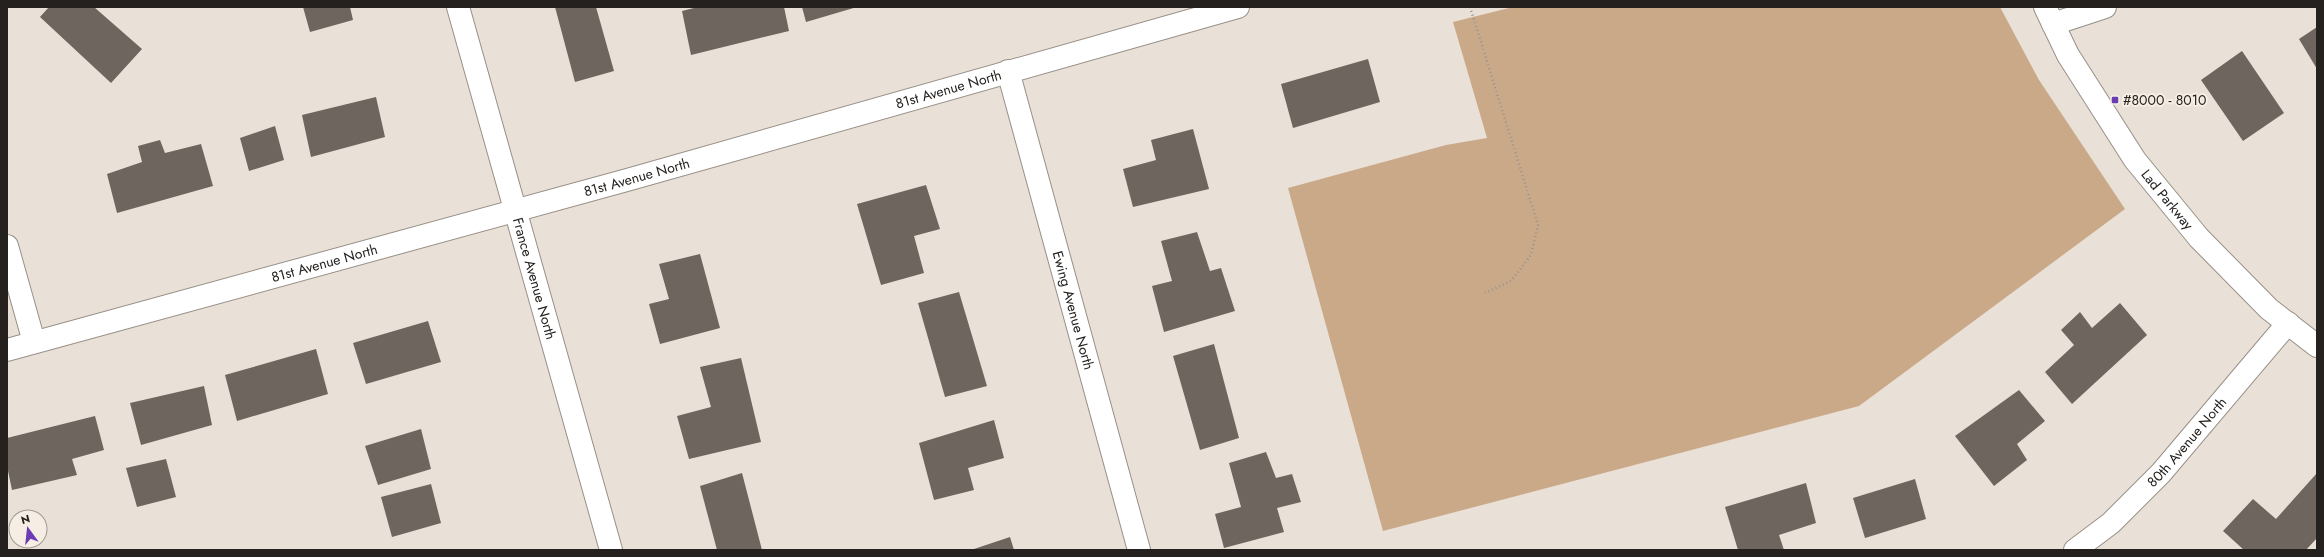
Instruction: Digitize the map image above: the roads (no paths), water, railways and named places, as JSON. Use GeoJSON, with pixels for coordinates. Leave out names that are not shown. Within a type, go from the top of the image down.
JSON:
{"type":"FeatureCollection","features":[{"type":"Feature","properties":{"kind":"street","name":"France Avenue North"},"geometry":{"type":"LineString","coordinates":[[458,7],[611,550]]}},
{"type":"Feature","properties":{"kind":"street","name":"81st Avenue North"},"geometry":{"type":"LineString","coordinates":[[7,350],[514,210],[1238,7]]}},
{"type":"Feature","properties":{"kind":"street","name":"Lad Parkway"},"geometry":{"type":"LineString","coordinates":[[2104,7],[2049,16],[2068,55],[2135,160],[2198,238],[2269,309],[2317,346]]}},
{"type":"Feature","properties":{"kind":"street","name":"Ewing Avenue North"},"geometry":{"type":"LineString","coordinates":[[1008,71],[1139,550]]}},
{"type":"Feature","properties":{"kind":"street"},"geometry":{"type":"LineString","coordinates":[[7,246],[34,342]]}},
{"type":"Feature","properties":{"kind":"street","name":"80th Avenue North"},"geometry":{"type":"LineString","coordinates":[[2075,550],[2111,523],[2161,473],[2288,323]]}},
{"type":"Feature","properties":{"kind":"place","name":"#8000 - 8010"},"geometry":{"type":"Point","coordinates":[2115,100]}}]}
